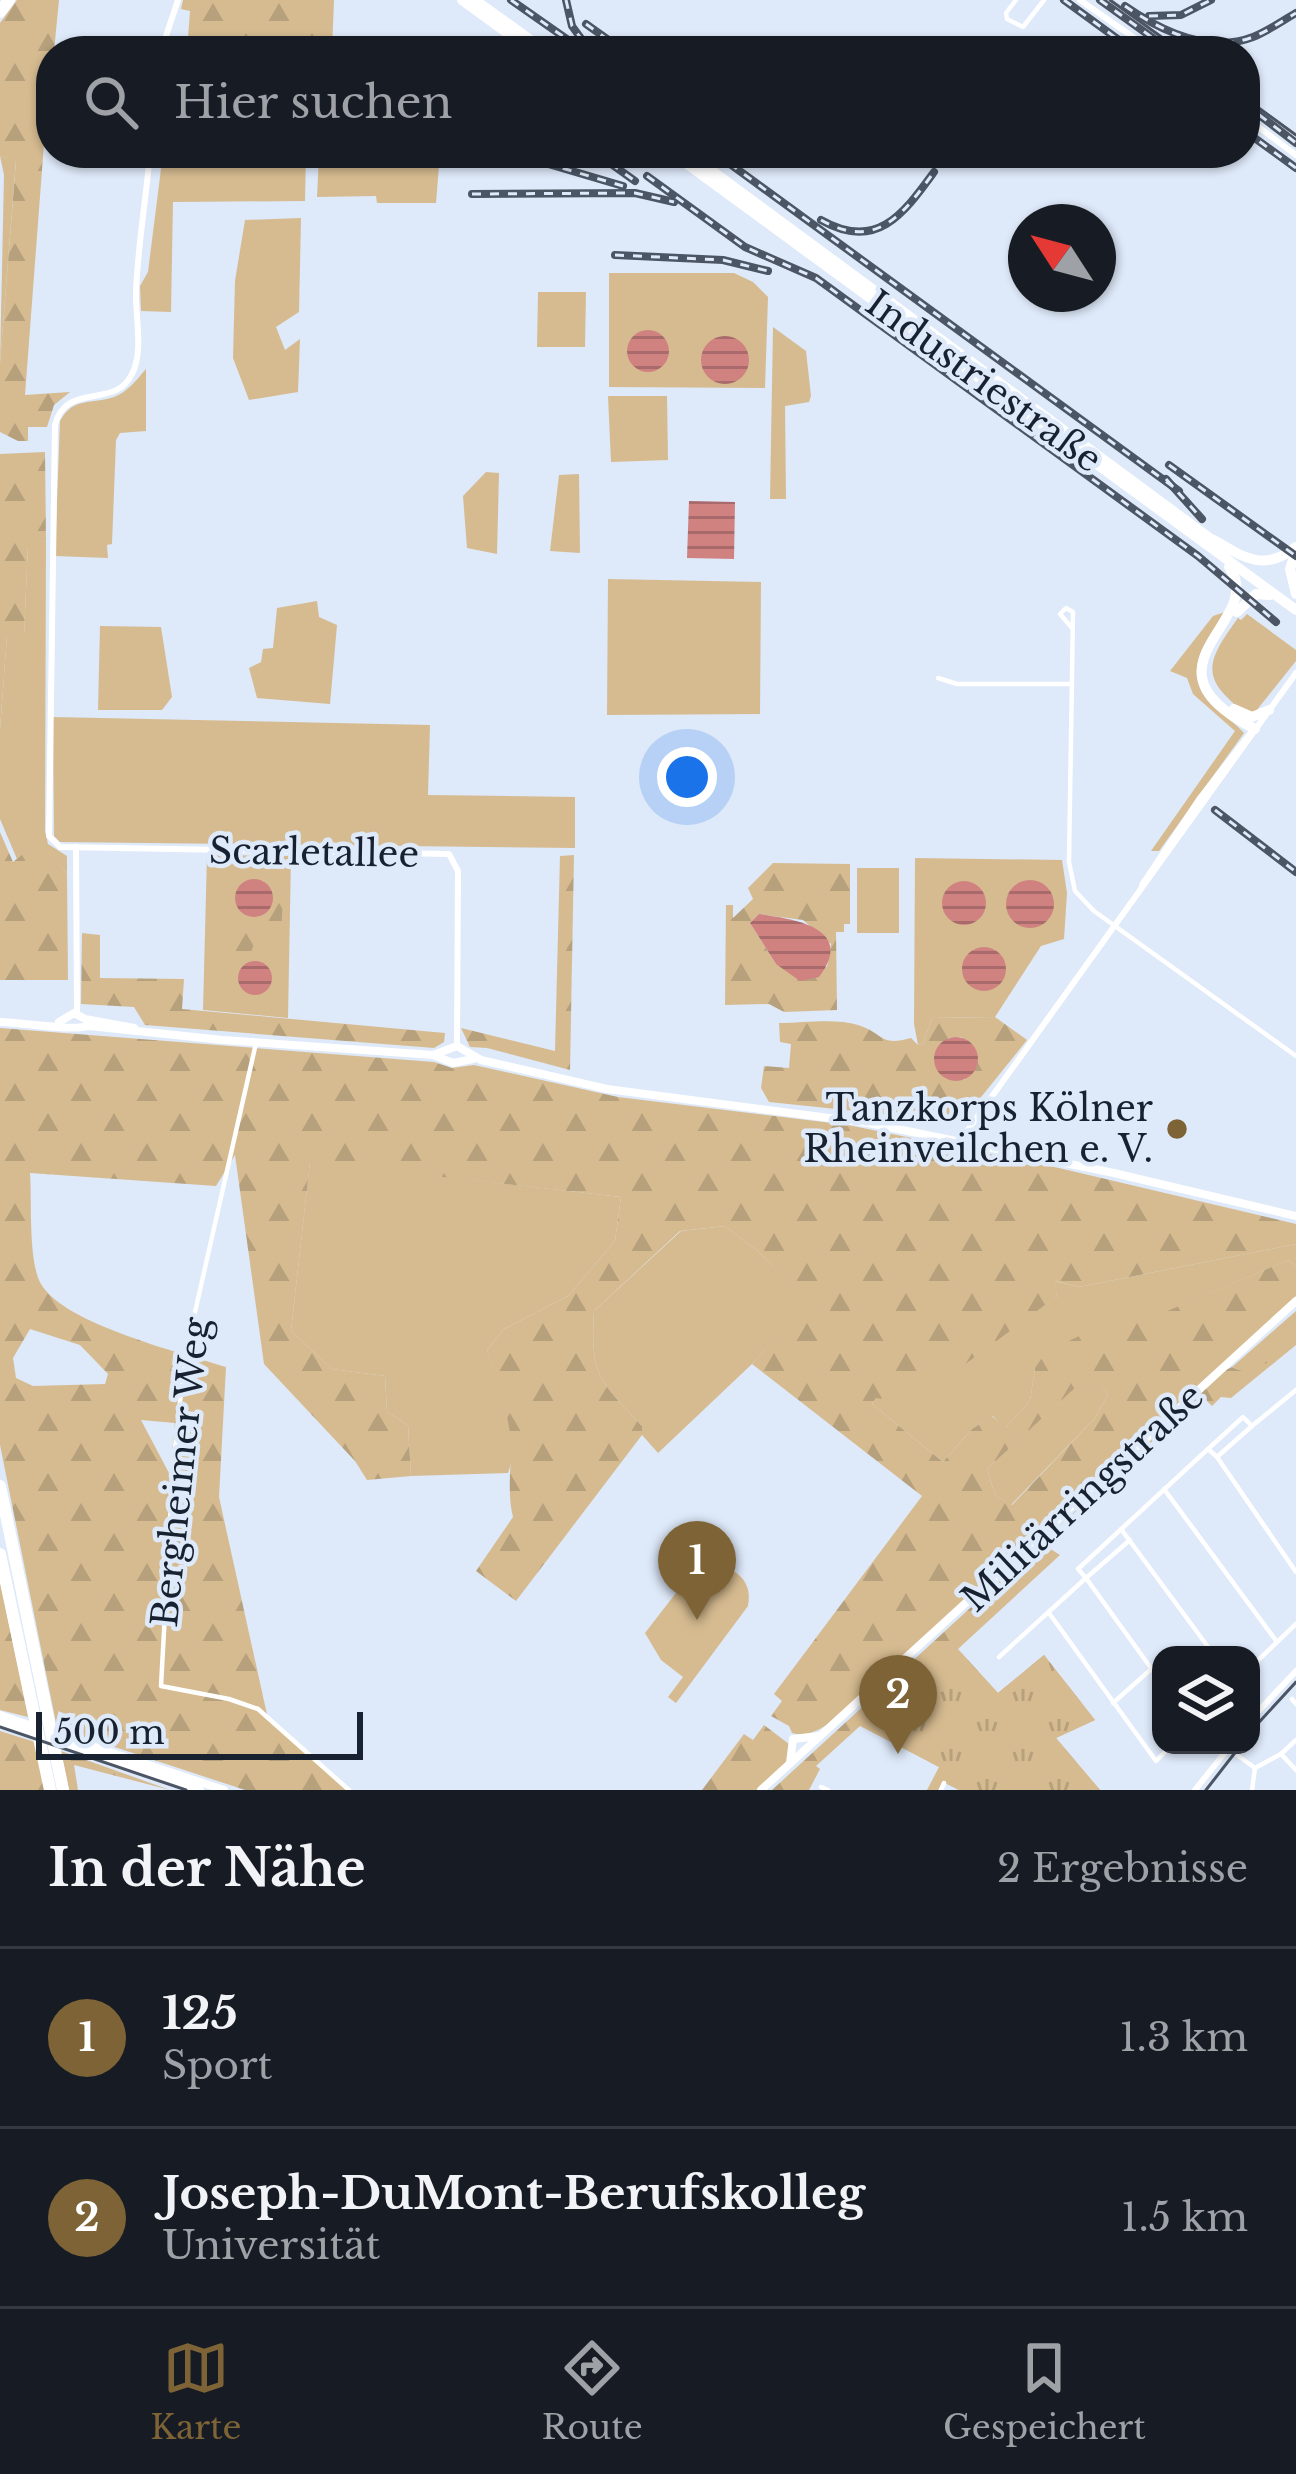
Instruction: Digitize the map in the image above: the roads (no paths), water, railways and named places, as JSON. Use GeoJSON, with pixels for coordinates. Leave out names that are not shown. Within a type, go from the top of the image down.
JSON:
{"type":"FeatureCollection","features":[{"type":"Feature","properties":{"kind":"highway"},"geometry":{"type":"LineString","coordinates":[[0,12],[10,0]]}},
{"type":"Feature","properties":{"kind":"highway"},"geometry":{"type":"LineString","coordinates":[[462,0],[511,36]]}},
{"type":"Feature","properties":{"kind":"highway"},"geometry":{"type":"LineString","coordinates":[[475,0],[525,36]]}},
{"type":"Feature","properties":{"kind":"highway","name":"Industriestraße"},"geometry":{"type":"LineString","coordinates":[[692,168],[1181,526],[1295,600]]}},
{"type":"Feature","properties":{"kind":"highway","name":"Industriestraße"},"geometry":{"type":"LineString","coordinates":[[708,168],[1295,600]]}},
{"type":"Feature","properties":{"kind":"highway"},"geometry":{"type":"LineString","coordinates":[[1181,526],[1233,571],[1239,589],[1233,614],[1214,643],[1208,668],[1216,692],[1255,729]]}},
{"type":"Feature","properties":{"kind":"highway"},"geometry":{"type":"LineString","coordinates":[[1214,541],[1253,562],[1270,562],[1296,549]]}},
{"type":"Feature","properties":{"kind":"highway"},"geometry":{"type":"LineString","coordinates":[[1255,729],[1219,705],[1204,684],[1204,653],[1251,596],[1265,593],[1295,600],[1290,569],[1296,549]]}},
{"type":"Feature","properties":{"kind":"highway"},"geometry":{"type":"LineString","coordinates":[[1243,715],[1252,717],[1269,710]]}},
{"type":"Feature","properties":{"kind":"highway"},"geometry":{"type":"LineString","coordinates":[[0,1486],[63,1790]]}},
{"type":"Feature","properties":{"kind":"highway"},"geometry":{"type":"LineString","coordinates":[[0,1555],[50,1790]]}},
{"type":"Feature","properties":{"kind":"main road"},"geometry":{"type":"LineString","coordinates":[[0,1022],[71,1020],[146,1033],[256,1043],[433,1055],[455,1052],[607,1089],[828,1117],[954,1140],[1296,1216]]}},
{"type":"Feature","properties":{"kind":"main road","name":"Militärringstraße"},"geometry":{"type":"LineString","coordinates":[[761,1790],[1296,1301]]}},
{"type":"Feature","properties":{"kind":"main road"},"geometry":{"type":"LineString","coordinates":[[0,1719],[200,1790]]}},
{"type":"Feature","properties":{"kind":"main road"},"geometry":{"type":"LineString","coordinates":[[789,1765],[793,1739],[821,1736]]}},
{"type":"Feature","properties":{"kind":"main road"},"geometry":{"type":"LineString","coordinates":[[60,1739],[224,1790]]}},
{"type":"Feature","properties":{"kind":"street"},"geometry":{"type":"LineString","coordinates":[[166,36],[178,0]]}},
{"type":"Feature","properties":{"kind":"street"},"geometry":{"type":"LineString","coordinates":[[1016,0],[1007,19],[1023,27],[1044,0]]}},
{"type":"Feature","properties":{"kind":"street"},"geometry":{"type":"LineString","coordinates":[[1080,0],[1132,36]]}},
{"type":"Feature","properties":{"kind":"street"},"geometry":{"type":"LineString","coordinates":[[1260,128],[1296,154]]}},
{"type":"Feature","properties":{"kind":"street"},"geometry":{"type":"LineString","coordinates":[[71,1020],[76,848],[56,845],[49,831],[55,425],[70,400],[119,389],[135,370],[136,292],[148,168]]}},
{"type":"Feature","properties":{"kind":"street"},"geometry":{"type":"LineString","coordinates":[[1072,628],[1070,876],[1081,899],[1296,1056]]}},
{"type":"Feature","properties":{"kind":"street"},"geometry":{"type":"LineString","coordinates":[[954,1140],[1296,673]]}},
{"type":"Feature","properties":{"kind":"street"},"geometry":{"type":"LineString","coordinates":[[938,678],[958,684],[1070,684]]}},
{"type":"Feature","properties":{"kind":"street","name":"Scarletallee"},"geometry":{"type":"LineString","coordinates":[[76,848],[448,854],[458,871],[455,1052]]}},
{"type":"Feature","properties":{"kind":"street","name":"Bergheimer Weg"},"geometry":{"type":"LineString","coordinates":[[256,1043],[185,1356],[173,1467],[161,1686],[258,1709],[350,1790]]}},
{"type":"Feature","properties":{"kind":"street"},"geometry":{"type":"LineString","coordinates":[[967,1127],[976,1145]]}},
{"type":"Feature","properties":{"kind":"street"},"geometry":{"type":"LineString","coordinates":[[1217,1457],[1294,1394]]}},
{"type":"Feature","properties":{"kind":"street"},"geometry":{"type":"LineString","coordinates":[[1113,1703],[1151,1669],[1078,1569],[1243,1417],[1252,1426]]}},
{"type":"Feature","properties":{"kind":"street"},"geometry":{"type":"LineString","coordinates":[[1208,1449],[1296,1572]]}},
{"type":"Feature","properties":{"kind":"street"},"geometry":{"type":"LineString","coordinates":[[1164,1490],[1277,1642]]}},
{"type":"Feature","properties":{"kind":"street"},"geometry":{"type":"LineString","coordinates":[[1121,1529],[1207,1646]]}},
{"type":"Feature","properties":{"kind":"street"},"geometry":{"type":"LineString","coordinates":[[999,1657],[1130,1540]]}},
{"type":"Feature","properties":{"kind":"street"},"geometry":{"type":"LineString","coordinates":[[1048,1612],[1156,1760],[1162,1754]]}},
{"type":"Feature","properties":{"kind":"street"},"geometry":{"type":"LineString","coordinates":[[1260,1658],[1296,1624]]}},
{"type":"Feature","properties":{"kind":"street"},"geometry":{"type":"LineString","coordinates":[[1260,1709],[1296,1671]]}},
{"type":"Feature","properties":{"kind":"street"},"geometry":{"type":"LineString","coordinates":[[1255,1768],[1282,1754],[1296,1740]]}},
{"type":"Feature","properties":{"kind":"street"},"geometry":{"type":"LineString","coordinates":[[1195,1790],[1221,1754]]}},
{"type":"Feature","properties":{"kind":"street"},"geometry":{"type":"LineString","coordinates":[[1237,1754],[1255,1768]]}},
{"type":"Feature","properties":{"kind":"street"},"geometry":{"type":"LineString","coordinates":[[1282,1754],[1296,1770]]}},
{"type":"Feature","properties":{"kind":"street"},"geometry":{"type":"LineString","coordinates":[[1252,1790],[1255,1768]]}},
{"type":"Feature","properties":{"kind":"tram line"},"geometry":{"type":"LineString","coordinates":[[1110,0],[1160,36]]}},
{"type":"Feature","properties":{"kind":"tram line"},"geometry":{"type":"LineString","coordinates":[[1260,109],[1296,135]]}},
{"type":"Feature","properties":{"kind":"tram line"},"geometry":{"type":"LineString","coordinates":[[1260,1721],[1296,1682]]}},
{"type":"Feature","properties":{"kind":"tram line"},"geometry":{"type":"LineString","coordinates":[[0,1727],[186,1790]]}},
{"type":"Feature","properties":{"kind":"tram line"},"geometry":{"type":"LineString","coordinates":[[1206,1790],[1234,1754]]}},
{"type":"Feature","properties":{"kind":"railway"},"geometry":{"type":"LineString","coordinates":[[511,0],[563,36]]}},
{"type":"Feature","properties":{"kind":"railway"},"geometry":{"type":"LineString","coordinates":[[566,0],[579,36]]}},
{"type":"Feature","properties":{"kind":"railway"},"geometry":{"type":"LineString","coordinates":[[1064,0],[1113,36]]}},
{"type":"Feature","properties":{"kind":"railway"},"geometry":{"type":"LineString","coordinates":[[1100,0],[1150,36]]}},
{"type":"Feature","properties":{"kind":"railway"},"geometry":{"type":"LineString","coordinates":[[1149,16],[1181,15],[1211,0]]}},
{"type":"Feature","properties":{"kind":"railway"},"geometry":{"type":"LineString","coordinates":[[1125,6],[1183,36]]}},
{"type":"Feature","properties":{"kind":"railway"},"geometry":{"type":"LineString","coordinates":[[1255,36],[1296,13]]}},
{"type":"Feature","properties":{"kind":"railway"},"geometry":{"type":"LineString","coordinates":[[586,24],[603,36]]}},
{"type":"Feature","properties":{"kind":"railway"},"geometry":{"type":"LineString","coordinates":[[1260,115],[1296,143]]}},
{"type":"Feature","properties":{"kind":"railway"},"geometry":{"type":"LineString","coordinates":[[1260,142],[1296,168]]}},
{"type":"Feature","properties":{"kind":"railway"},"geometry":{"type":"LineString","coordinates":[[562,168],[623,186]]}},
{"type":"Feature","properties":{"kind":"railway"},"geometry":{"type":"LineString","coordinates":[[617,168],[635,181]]}},
{"type":"Feature","properties":{"kind":"railway"},"geometry":{"type":"LineString","coordinates":[[736,168],[1179,491]]}},
{"type":"Feature","properties":{"kind":"railway"},"geometry":{"type":"LineString","coordinates":[[821,220],[841,229],[873,230],[900,214],[934,172]]}},
{"type":"Feature","properties":{"kind":"railway"},"geometry":{"type":"LineString","coordinates":[[647,176],[745,247],[816,278],[1198,556],[1276,622]]}},
{"type":"Feature","properties":{"kind":"railway"},"geometry":{"type":"LineString","coordinates":[[472,194],[635,193],[674,202]]}},
{"type":"Feature","properties":{"kind":"railway"},"geometry":{"type":"LineString","coordinates":[[615,255],[723,260],[768,271]]}},
{"type":"Feature","properties":{"kind":"railway"},"geometry":{"type":"LineString","coordinates":[[1169,465],[1296,556]]}},
{"type":"Feature","properties":{"kind":"railway"},"geometry":{"type":"LineString","coordinates":[[1166,479],[1202,519]]}},
{"type":"Feature","properties":{"kind":"railway"},"geometry":{"type":"LineString","coordinates":[[1215,810],[1296,872]]}},
{"type":"Feature","properties":{"kind":"place","name":"Tanzkorps Kölner Rheinveilchen e. V."},"geometry":{"type":"Point","coordinates":[1177,1129]}},
{"type":"Feature","properties":{"kind":"place","name":"125"},"geometry":{"type":"Point","coordinates":[697,1620]}},
{"type":"Feature","properties":{"kind":"place","name":"Joseph-DuMont-Berufskolleg"},"geometry":{"type":"Point","coordinates":[898,1754]}}]}
